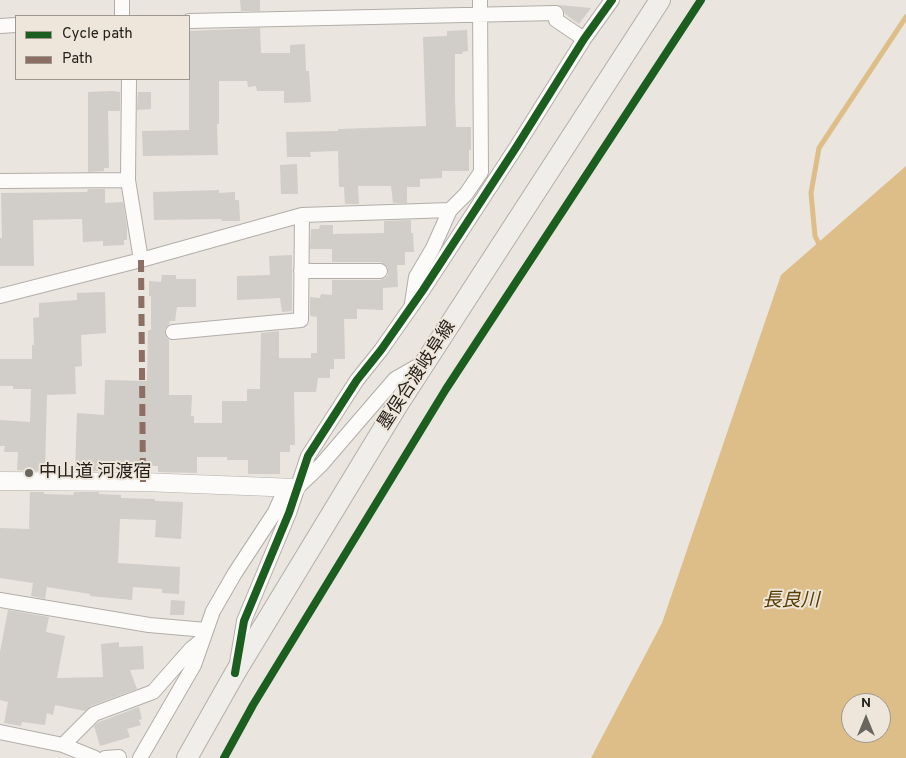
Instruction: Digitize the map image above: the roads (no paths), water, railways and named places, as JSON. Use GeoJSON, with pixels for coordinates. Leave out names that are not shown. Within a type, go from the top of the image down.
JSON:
{"type":"FeatureCollection","features":[{"type":"Feature","properties":{"kind":"main road","name":"墨俣合渡岐阜線"},"geometry":{"type":"LineString","coordinates":[[187,758],[397,406],[660,0]]}},
{"type":"Feature","properties":{"kind":"street"},"geometry":{"type":"LineString","coordinates":[[122,0],[122,15]]}},
{"type":"Feature","properties":{"kind":"street"},"geometry":{"type":"LineString","coordinates":[[140,758],[194,665],[213,611],[235,573],[291,487],[337,410],[411,307],[517,146],[584,39],[612,0]]}},
{"type":"Feature","properties":{"kind":"street"},"geometry":{"type":"LineString","coordinates":[[190,21],[480,7],[556,7],[556,20],[584,39]]}},
{"type":"Feature","properties":{"kind":"street"},"geometry":{"type":"LineString","coordinates":[[411,307],[416,277],[433,248],[450,210],[466,194],[481,172],[480,7]]}},
{"type":"Feature","properties":{"kind":"street"},"geometry":{"type":"LineString","coordinates":[[0,26],[15,25]]}},
{"type":"Feature","properties":{"kind":"street"},"geometry":{"type":"LineString","coordinates":[[129,80],[128,180],[141,260]]}},
{"type":"Feature","properties":{"kind":"street"},"geometry":{"type":"LineString","coordinates":[[0,181],[128,180]]}},
{"type":"Feature","properties":{"kind":"street"},"geometry":{"type":"LineString","coordinates":[[0,296],[141,260],[302,215],[450,210]]}},
{"type":"Feature","properties":{"kind":"street"},"geometry":{"type":"LineString","coordinates":[[172,332],[301,320],[302,215]]}},
{"type":"Feature","properties":{"kind":"street"},"geometry":{"type":"LineString","coordinates":[[301,271],[380,270]]}},
{"type":"Feature","properties":{"kind":"street"},"geometry":{"type":"LineString","coordinates":[[0,482],[143,482],[291,487],[321,465],[395,379],[428,360]]}},
{"type":"Feature","properties":{"kind":"street"},"geometry":{"type":"LineString","coordinates":[[236,673],[244,621],[289,513],[291,487]]}},
{"type":"Feature","properties":{"kind":"street"},"geometry":{"type":"LineString","coordinates":[[0,600],[150,624],[205,635]]}},
{"type":"Feature","properties":{"kind":"street"},"geometry":{"type":"LineString","coordinates":[[63,745],[94,714],[153,692],[205,635]]}},
{"type":"Feature","properties":{"kind":"street"},"geometry":{"type":"LineString","coordinates":[[0,732],[63,745],[95,758]]}},
{"type":"Feature","properties":{"kind":"water","name":"長良川"},"geometry":{"type":"Polygon","coordinates":[[[906,166],[906,758],[591,758],[662,623],[781,275],[906,166]]]}},
{"type":"Feature","properties":{"kind":"waterway"},"geometry":{"type":"LineString","coordinates":[[821,248],[815,236],[811,193],[819,148],[906,17]]}},
{"type":"Feature","properties":{"kind":"place","name":"中山道 河渡宿"},"geometry":{"type":"Point","coordinates":[29,473]}}]}
